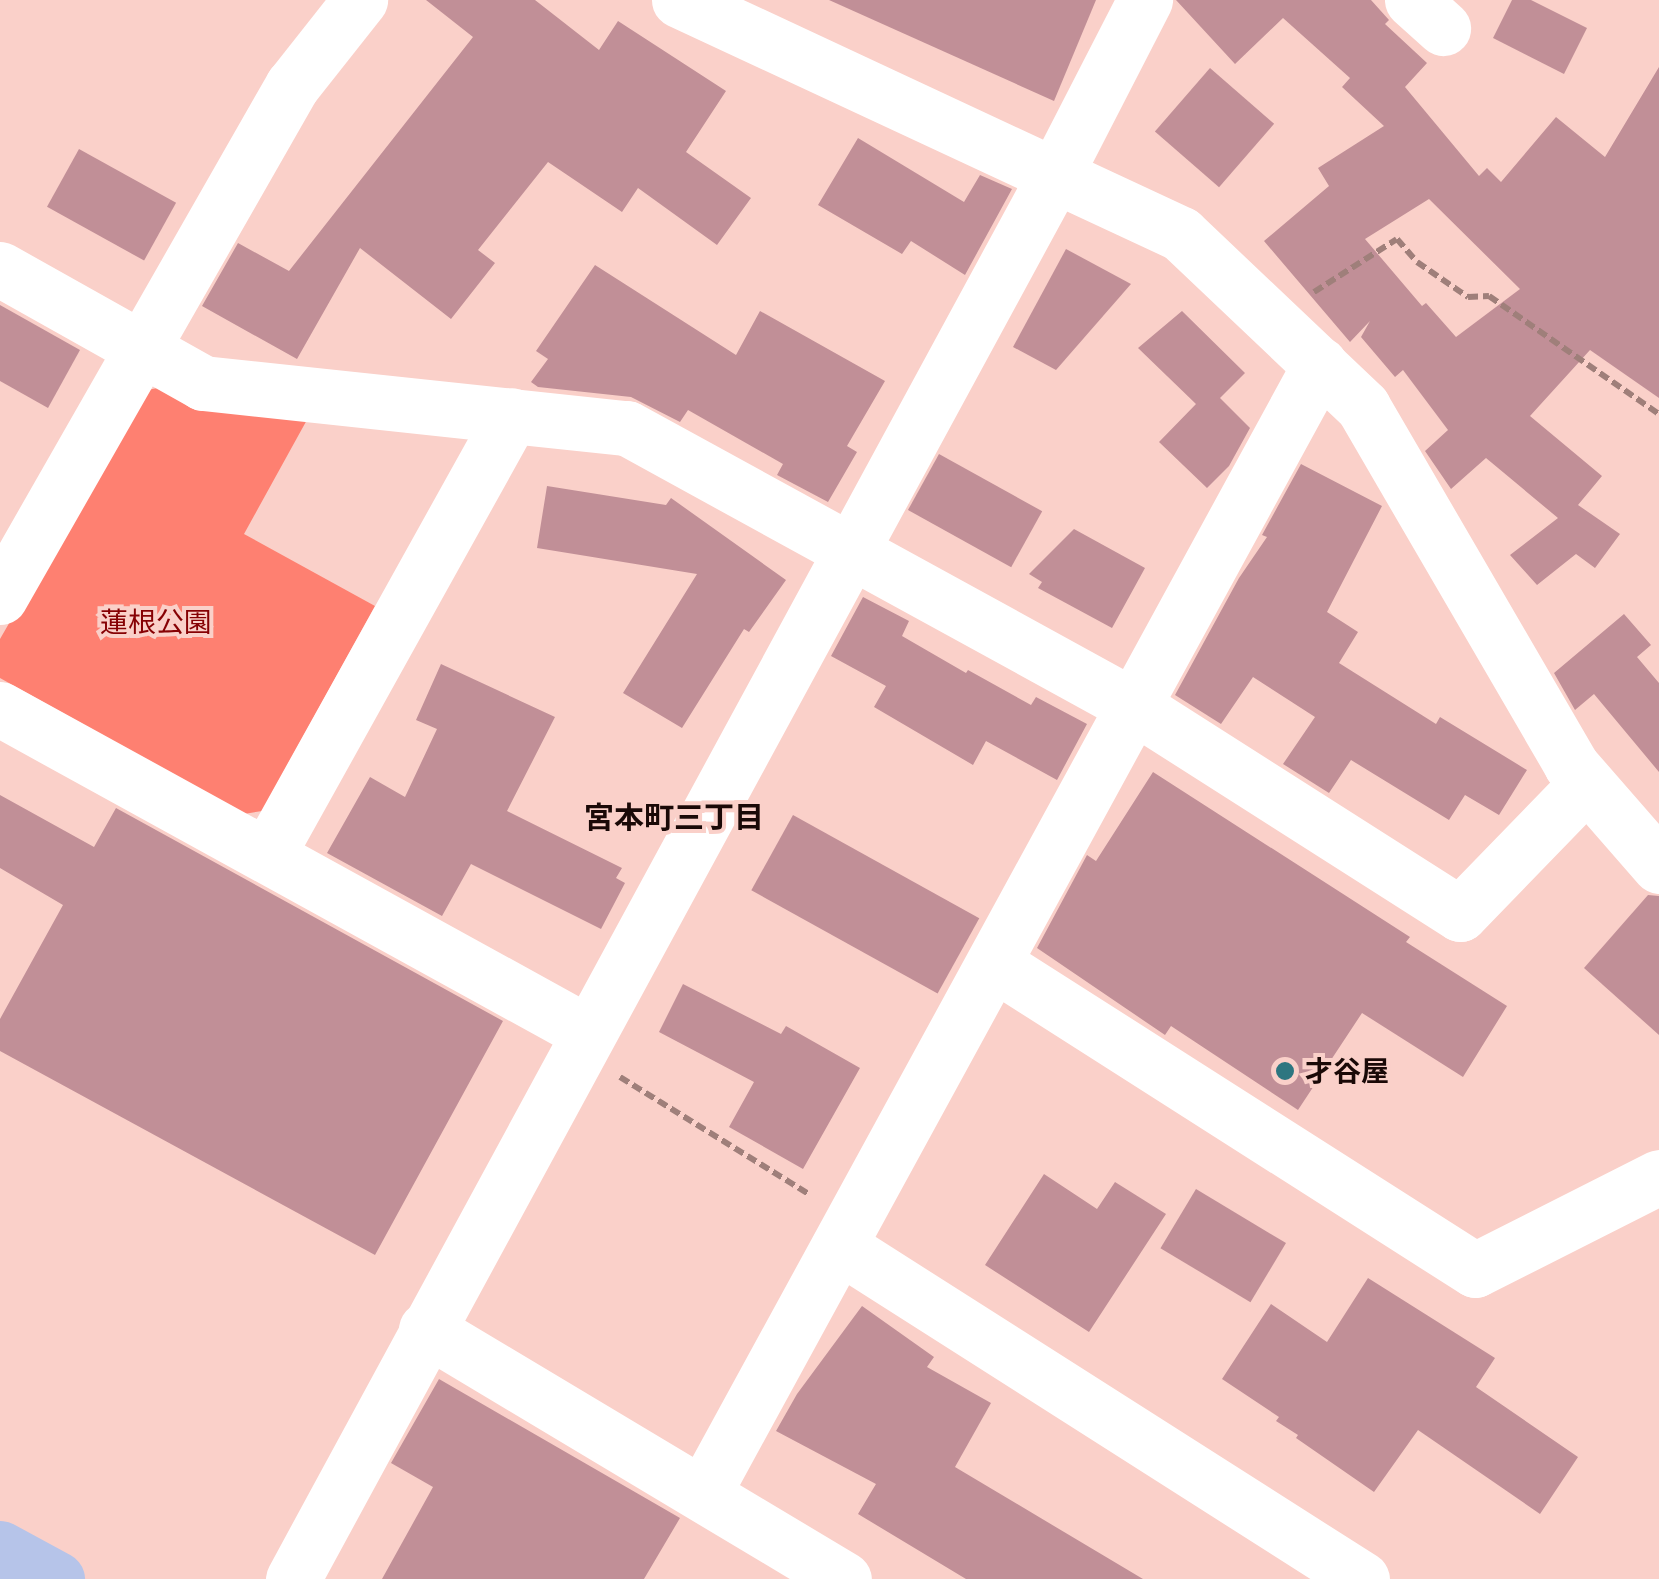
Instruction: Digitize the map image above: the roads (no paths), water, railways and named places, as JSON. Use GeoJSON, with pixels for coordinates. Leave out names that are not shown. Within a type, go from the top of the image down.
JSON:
{"type":"FeatureCollection","features":[{"type":"Feature","properties":{"kind":"main road"},"geometry":{"type":"LineString","coordinates":[[0,1548],[57,1579]]}},
{"type":"Feature","properties":{"kind":"street"},"geometry":{"type":"LineString","coordinates":[[0,597],[292,86],[360,0]]}},
{"type":"Feature","properties":{"kind":"street"},"geometry":{"type":"LineString","coordinates":[[679,0],[1181,234],[1363,407],[1571,765],[1659,866]]}},
{"type":"Feature","properties":{"kind":"street"},"geometry":{"type":"LineString","coordinates":[[293,1579],[1056,173],[1145,0]]}},
{"type":"Feature","properties":{"kind":"street"},"geometry":{"type":"LineString","coordinates":[[0,269],[203,383],[627,428],[1132,704],[1460,914],[1586,784]]}},
{"type":"Feature","properties":{"kind":"street"},"geometry":{"type":"LineString","coordinates":[[704,1494],[1320,364]]}},
{"type":"Feature","properties":{"kind":"street"},"geometry":{"type":"LineString","coordinates":[[268,854],[512,415]]}},
{"type":"Feature","properties":{"kind":"street"},"geometry":{"type":"LineString","coordinates":[[0,709],[268,854],[582,1041]]}},
{"type":"Feature","properties":{"kind":"street"},"geometry":{"type":"LineString","coordinates":[[994,964],[1475,1270],[1659,1177]]}},
{"type":"Feature","properties":{"kind":"street"},"geometry":{"type":"LineString","coordinates":[[845,1234],[1362,1579]]}},
{"type":"Feature","properties":{"kind":"street"},"geometry":{"type":"LineString","coordinates":[[426,1329],[844,1579]]}},
{"type":"Feature","properties":{"kind":"place","name":"才谷屋"},"geometry":{"type":"Point","coordinates":[1285,1071]}},
{"type":"Feature","properties":{"kind":"district","name":"宮本町三丁目"},"geometry":{"type":"Point","coordinates":[674,817]}},
{"type":"Feature","properties":{"kind":"park label","name":"蓮根公園"},"geometry":{"type":"Point","coordinates":[156,622]}}]}
